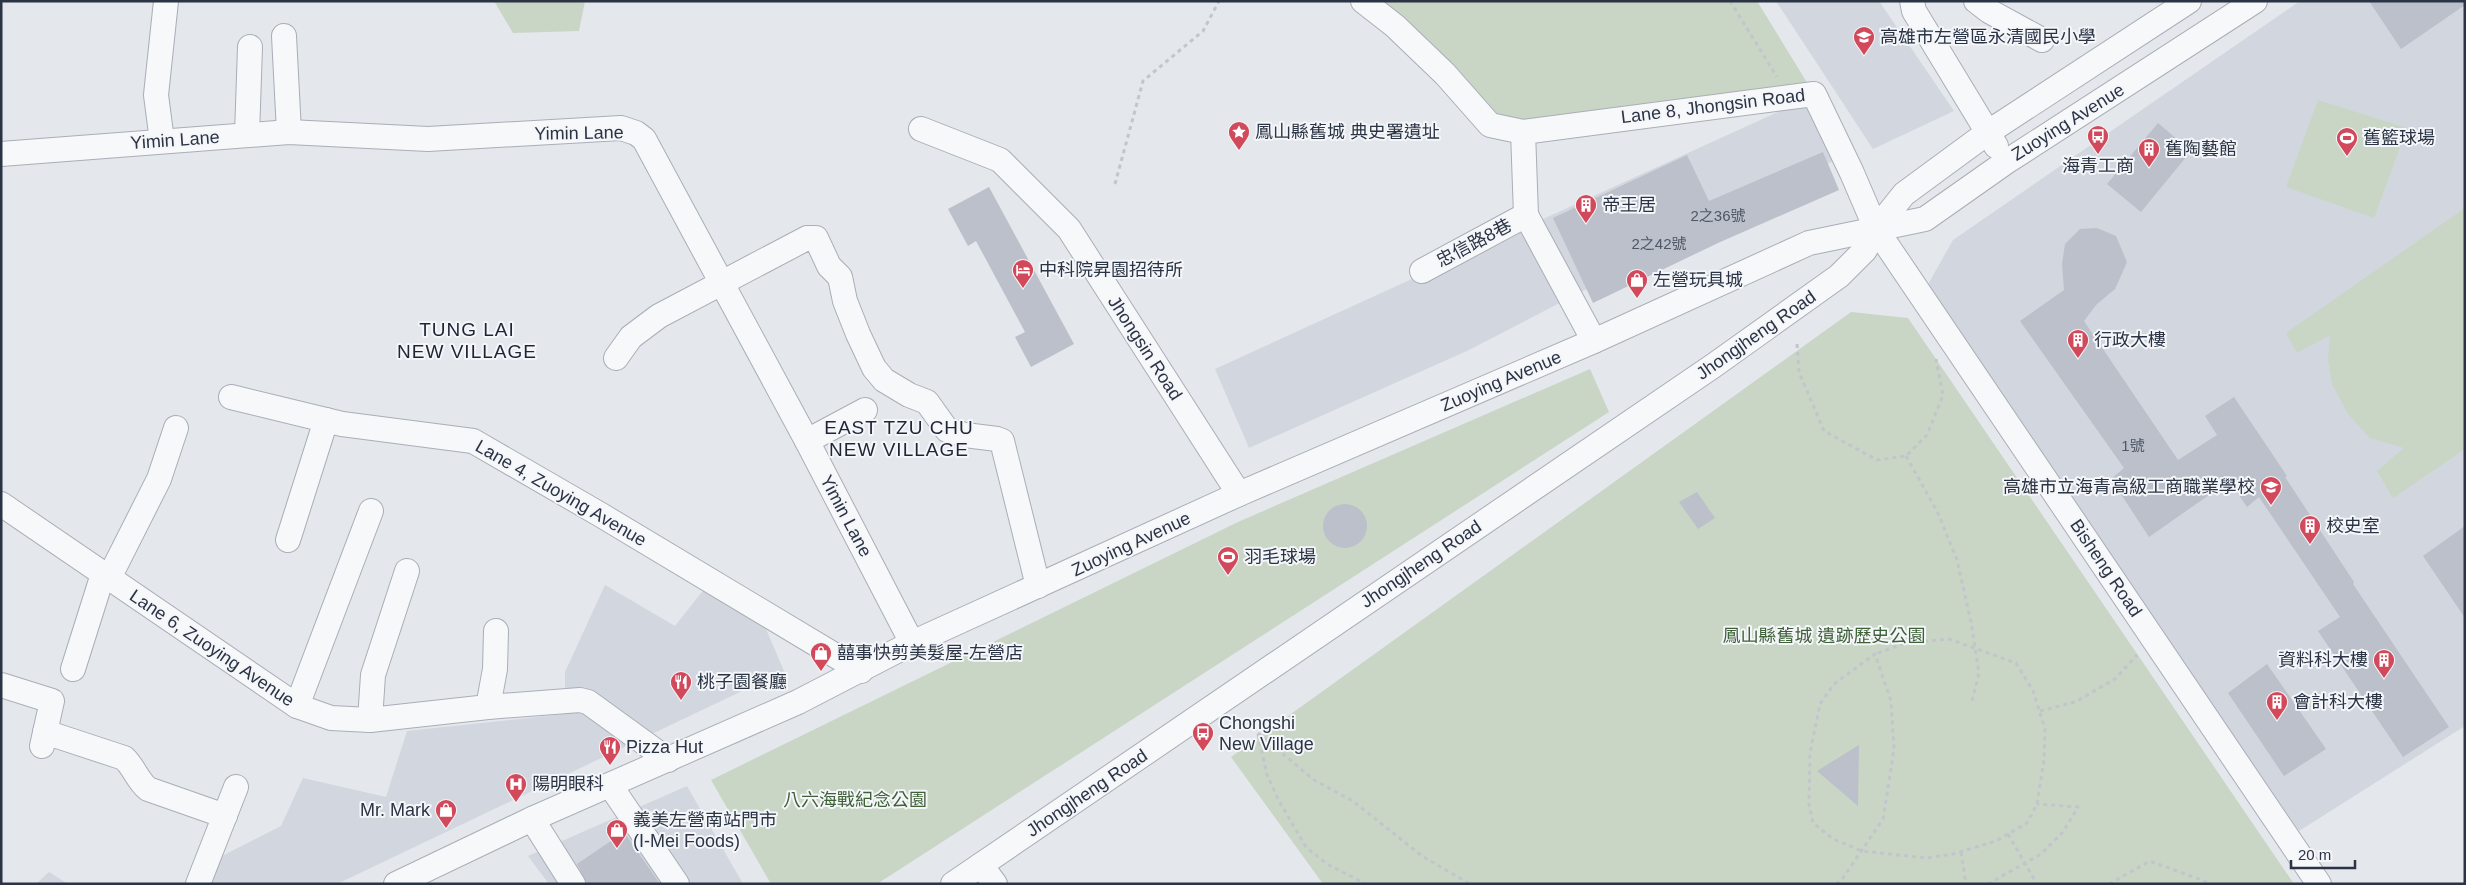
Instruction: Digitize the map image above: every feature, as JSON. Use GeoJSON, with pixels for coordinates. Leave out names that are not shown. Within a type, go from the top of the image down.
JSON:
{"type":"FeatureCollection","features":[{"type":"Feature","properties":{"kind":"street"},"geometry":{"type":"LineString","coordinates":[[162,141],[156,95],[166,1]]}},
{"type":"Feature","properties":{"kind":"street","name":"Lane 8, Jhongsin Road"},"geometry":{"type":"LineString","coordinates":[[1363,1],[1395,26],[1445,74],[1490,124],[1523,132],[1814,94],[1852,173],[1876,229]]}},
{"type":"Feature","properties":{"kind":"street"},"geometry":{"type":"LineString","coordinates":[[1912,1],[1914,11],[2006,162]]}},
{"type":"Feature","properties":{"kind":"street"},"geometry":{"type":"LineString","coordinates":[[1976,1],[1988,11],[2042,40]]}},
{"type":"Feature","properties":{"kind":"street","name":"Zuoying Avenue"},"geometry":{"type":"LineString","coordinates":[[1876,229],[1904,194],[1987,133],[2189,1]]}},
{"type":"Feature","properties":{"kind":"street","name":"Zuoying Avenue"},"geometry":{"type":"LineString","coordinates":[[396,884],[532,819],[798,702],[861,672],[912,643],[1239,494],[1594,341],[1809,243],[1925,219],[2006,162],[2255,1]]}},
{"type":"Feature","properties":{"kind":"street"},"geometry":{"type":"LineString","coordinates":[[284,36],[289,132]]}},
{"type":"Feature","properties":{"kind":"street"},"geometry":{"type":"LineString","coordinates":[[247,135],[250,47]]}},
{"type":"Feature","properties":{"kind":"street","name":"Yimin Lane"},"geometry":{"type":"LineString","coordinates":[[1,154],[289,132],[428,140],[621,128],[629,130],[644,139],[807,441],[912,643]]}},
{"type":"Feature","properties":{"kind":"street","name":"Jhongsin Road"},"geometry":{"type":"LineString","coordinates":[[921,129],[1000,160],[1069,229],[1239,494]]}},
{"type":"Feature","properties":{"kind":"street"},"geometry":{"type":"LineString","coordinates":[[1523,132],[1526,215],[1594,341]]}},
{"type":"Feature","properties":{"kind":"street","name":"忠信路8巷"},"geometry":{"type":"LineString","coordinates":[[1422,271],[1526,215]]}},
{"type":"Feature","properties":{"kind":"street","name":"Bisheng Road"},"geometry":{"type":"LineString","coordinates":[[1876,229],[2319,884]]}},
{"type":"Feature","properties":{"kind":"street","name":"Jhongjheng Road"},"geometry":{"type":"LineString","coordinates":[[953,884],[988,874],[1833,281],[1865,250],[1876,229]]}},
{"type":"Feature","properties":{"kind":"street"},"geometry":{"type":"LineString","coordinates":[[616,358],[631,336],[658,316],[808,238],[816,238],[829,266],[840,277],[846,301],[858,334],[874,368],[884,380],[909,395],[927,402],[947,430],[965,435],[997,438],[1002,442],[1038,586]]}},
{"type":"Feature","properties":{"kind":"street","name":"Lane 4, Zuoying Avenue"},"geometry":{"type":"LineString","coordinates":[[231,397],[342,424],[473,441],[610,520],[861,672]]}},
{"type":"Feature","properties":{"kind":"street"},"geometry":{"type":"LineString","coordinates":[[807,441],[865,410]]}},
{"type":"Feature","properties":{"kind":"street"},"geometry":{"type":"LineString","coordinates":[[288,540],[326,420]]}},
{"type":"Feature","properties":{"kind":"street"},"geometry":{"type":"LineString","coordinates":[[73,669],[106,576],[159,479],[176,428]]}},
{"type":"Feature","properties":{"kind":"street","name":"Lane 6, Zuoying Avenue"},"geometry":{"type":"LineString","coordinates":[[1,504],[297,706],[331,718],[370,720],[488,707],[588,702],[668,760]]}},
{"type":"Feature","properties":{"kind":"street"},"geometry":{"type":"LineString","coordinates":[[297,706],[371,511]]}},
{"type":"Feature","properties":{"kind":"street"},"geometry":{"type":"LineString","coordinates":[[370,720],[373,676],[407,570]]}},
{"type":"Feature","properties":{"kind":"street"},"geometry":{"type":"LineString","coordinates":[[488,707],[495,669],[496,631]]}},
{"type":"Feature","properties":{"kind":"street"},"geometry":{"type":"LineString","coordinates":[[1,685],[52,701],[44,739],[124,758],[129,762],[140,783],[148,789],[225,816]]}},
{"type":"Feature","properties":{"kind":"street"},"geometry":{"type":"LineString","coordinates":[[610,785],[677,884]]}},
{"type":"Feature","properties":{"kind":"street"},"geometry":{"type":"LineString","coordinates":[[198,884],[236,787]]}},
{"type":"Feature","properties":{"kind":"street"},"geometry":{"type":"LineString","coordinates":[[532,819],[573,884]]}},
{"type":"Feature","properties":{"kind":"path"},"geometry":{"type":"LineString","coordinates":[[1115,184],[1143,81],[1203,31],[1219,1]]}},
{"type":"Feature","properties":{"kind":"path"},"geometry":{"type":"LineString","coordinates":[[1730,1],[1789,97]]}},
{"type":"Feature","properties":{"kind":"path"},"geometry":{"type":"LineString","coordinates":[[1797,344],[1799,372],[1824,431],[1877,460],[1906,456],[1927,435],[1943,395],[1935,354]]}},
{"type":"Feature","properties":{"kind":"path"},"geometry":{"type":"LineString","coordinates":[[1906,456],[1938,513],[1957,560],[1980,673],[1970,705]]}},
{"type":"Feature","properties":{"kind":"path"},"geometry":{"type":"LineString","coordinates":[[2040,711],[2075,702],[2114,679],[2154,638]]}},
{"type":"Feature","properties":{"kind":"path"},"geometry":{"type":"LineString","coordinates":[[1949,639],[2016,662],[2033,691],[2045,729],[2044,760],[2037,804],[2027,823],[1996,841],[1960,852],[1926,858],[1862,851],[1833,839],[1813,823],[1808,804],[1810,753],[1820,704],[1834,684],[1875,654],[1906,644],[1949,639]]}},
{"type":"Feature","properties":{"kind":"path"},"geometry":{"type":"LineString","coordinates":[[1836,884],[1843,878],[1883,819],[1894,749],[1891,701],[1875,654]]}},
{"type":"Feature","properties":{"kind":"path"},"geometry":{"type":"LineString","coordinates":[[1366,884],[1327,864],[1306,847],[1279,801],[1267,775],[1258,733],[1314,780],[1353,801],[1422,856],[1470,884]]}},
{"type":"Feature","properties":{"kind":"path"},"geometry":{"type":"LineString","coordinates":[[1988,884],[2041,854],[2063,832],[2078,808],[2037,804]]}},
{"type":"Feature","properties":{"kind":"path"},"geometry":{"type":"LineString","coordinates":[[2008,834],[2037,884]]}},
{"type":"Feature","properties":{"kind":"path"},"geometry":{"type":"LineString","coordinates":[[1960,852],[1966,884]]}},
{"type":"Feature","properties":{"kind":"path"},"geometry":{"type":"LineString","coordinates":[[2110,884],[2150,861],[2207,882]]}},
{"type":"Feature","properties":{"kind":"shaded area","name":"高雄市左營區永清國民小學"},"geometry":{"type":"Polygon","coordinates":[[[1776,1],[1879,1],[1954,111],[1873,149],[1776,1]]]}},
{"type":"Feature","properties":{"kind":"shaded area","name":"高雄市立海青高級工商職業學校"},"geometry":{"type":"Polygon","coordinates":[[[2300,1],[2465,1],[2465,726],[2299,831],[1927,286],[1953,240],[2300,1]]]}},
{"type":"Feature","properties":{"kind":"shaded area"},"geometry":{"type":"Polygon","coordinates":[[[1806,99],[1835,160],[1469,350],[1249,448],[1215,369],[1806,99]]]}},
{"type":"Feature","properties":{"kind":"shaded area"},"geometry":{"type":"Polygon","coordinates":[[[605,585],[675,626],[705,588],[766,629],[784,671],[337,884],[210,884],[222,856],[281,826],[303,778],[386,797],[407,731],[565,714],[565,672],[605,585]]]}},
{"type":"Feature","properties":{"kind":"shaded area"},"geometry":{"type":"Polygon","coordinates":[[[687,786],[743,884],[549,884],[528,856],[687,786]]]}},
{"type":"Feature","properties":{"kind":"shaded area"},"geometry":{"type":"Polygon","coordinates":[[[49,872],[68,884],[36,884],[49,872]]]}},
{"type":"Feature","properties":{"kind":"green space"},"geometry":{"type":"Polygon","coordinates":[[[494,1],[585,1],[579,31],[513,33],[494,1]]]}},
{"type":"Feature","properties":{"kind":"green space"},"geometry":{"type":"Polygon","coordinates":[[[1363,1],[1757,1],[1814,94],[1490,125],[1363,1]]]}},
{"type":"Feature","properties":{"kind":"green space","name":"舊籃球場"},"geometry":{"type":"Polygon","coordinates":[[[2318,100],[2407,128],[2374,218],[2286,187],[2318,100]]]}},
{"type":"Feature","properties":{"kind":"green space"},"geometry":{"type":"Polygon","coordinates":[[[2465,208],[2465,449],[2393,498],[2377,471],[2404,448],[2370,438],[2348,414],[2332,384],[2328,359],[2330,335],[2297,353],[2286,333],[2465,208]]]}},
{"type":"Feature","properties":{"kind":"green space","name":"鳳山縣舊城 遺跡歷史公園"},"geometry":{"type":"Polygon","coordinates":[[[1851,312],[1908,318],[2294,884],[1323,884],[1231,757],[1851,312]]]}},
{"type":"Feature","properties":{"kind":"green space","name":"八六海戰紀念公園"},"geometry":{"type":"Polygon","coordinates":[[[1590,369],[1609,412],[877,884],[771,884],[711,780],[1238,522],[1590,369]]]}},
{"type":"Feature","properties":{"kind":"building"},"geometry":{"type":"Polygon","coordinates":[[[2369,1],[2465,1],[2465,5],[2401,49],[2369,1]]]}},
{"type":"Feature","properties":{"kind":"building","name":"舊陶藝館"},"geometry":{"type":"Polygon","coordinates":[[[2158,123],[2191,151],[2141,212],[2107,184],[2158,123]]]}},
{"type":"Feature","properties":{"kind":"building"},"geometry":{"type":"Polygon","coordinates":[[[1823,152],[1839,190],[1718,243],[1593,303],[1553,218],[1687,155],[1709,201],[1823,152]]]}},
{"type":"Feature","properties":{"kind":"building","name":"中科院昇園招待所"},"geometry":{"type":"Polygon","coordinates":[[[989,187],[1074,344],[1031,367],[1015,337],[1025,332],[976,241],[968,246],[948,209],[989,187]]]}},
{"type":"Feature","properties":{"kind":"building","name":"行政大樓"},"geometry":{"type":"Polygon","coordinates":[[[2097,228],[2116,236],[2127,262],[2115,289],[2097,304],[2084,321],[2178,460],[2217,435],[2205,416],[2234,397],[2287,476],[2285,477],[2354,582],[2353,584],[2449,727],[2403,757],[2318,631],[2340,617],[2259,497],[2247,507],[2229,481],[2149,537],[2111,479],[2124,468],[2020,321],[2064,290],[2062,264],[2065,244],[2080,229],[2097,228]]]}},
{"type":"Feature","properties":{"kind":"building"},"geometry":{"type":"Polygon","coordinates":[[[1697,492],[1715,518],[1698,529],[1679,502],[1697,492]]]}},
{"type":"Feature","properties":{"kind":"building"},"geometry":{"type":"Polygon","coordinates":[[[1341,504],[1349,504],[1361,510],[1367,526],[1361,542],[1349,548],[1341,548],[1329,542],[1323,530],[1323,522],[1329,510],[1341,504]]]}},
{"type":"Feature","properties":{"kind":"building"},"geometry":{"type":"Polygon","coordinates":[[[2465,526],[2465,618],[2423,556],[2465,526]]]}},
{"type":"Feature","properties":{"kind":"building","name":"會計科大樓"},"geometry":{"type":"Polygon","coordinates":[[[2267,664],[2326,749],[2284,776],[2228,693],[2267,664]]]}},
{"type":"Feature","properties":{"kind":"building"},"geometry":{"type":"Polygon","coordinates":[[[1859,745],[1858,806],[1817,771],[1859,745]]]}},
{"type":"Feature","properties":{"kind":"building","name":"義美左營南站門市 (I-Mei Foods)"},"geometry":{"type":"Polygon","coordinates":[[[624,832],[660,884],[587,884],[577,864],[624,832]]]}},
{"type":"Feature","properties":{"kind":"place","name":"高雄市左營區永清國民小學"},"geometry":{"type":"Point","coordinates":[1864,56]}},
{"type":"Feature","properties":{"kind":"place","name":"鳳山縣舊城 典史署遺址"},"geometry":{"type":"Point","coordinates":[1239,151]}},
{"type":"Feature","properties":{"kind":"place","name":"海青工商"},"geometry":{"type":"Point","coordinates":[2098,155]}},
{"type":"Feature","properties":{"kind":"place","name":"舊籃球場"},"geometry":{"type":"Point","coordinates":[2347,157]}},
{"type":"Feature","properties":{"kind":"place","name":"舊陶藝館"},"geometry":{"type":"Point","coordinates":[2149,168]}},
{"type":"Feature","properties":{"kind":"place","name":"帝王居"},"geometry":{"type":"Point","coordinates":[1586,224]}},
{"type":"Feature","properties":{"kind":"place","name":"中科院昇園招待所"},"geometry":{"type":"Point","coordinates":[1023,289]}},
{"type":"Feature","properties":{"kind":"place","name":"左營玩具城"},"geometry":{"type":"Point","coordinates":[1637,299]}},
{"type":"Feature","properties":{"kind":"place","name":"行政大樓"},"geometry":{"type":"Point","coordinates":[2078,359]}},
{"type":"Feature","properties":{"kind":"place","name":"高雄市立海青高級工商職業學校"},"geometry":{"type":"Point","coordinates":[2271,506]}},
{"type":"Feature","properties":{"kind":"place","name":"校史室"},"geometry":{"type":"Point","coordinates":[2310,545]}},
{"type":"Feature","properties":{"kind":"place","name":"羽毛球場"},"geometry":{"type":"Point","coordinates":[1228,576]}},
{"type":"Feature","properties":{"kind":"place","name":"囍事快剪美髮屋-左營店"},"geometry":{"type":"Point","coordinates":[821,672]}},
{"type":"Feature","properties":{"kind":"place","name":"資料科大樓"},"geometry":{"type":"Point","coordinates":[2384,679]}},
{"type":"Feature","properties":{"kind":"place","name":"桃子園餐廳"},"geometry":{"type":"Point","coordinates":[681,701]}},
{"type":"Feature","properties":{"kind":"place","name":"會計科大樓"},"geometry":{"type":"Point","coordinates":[2277,721]}},
{"type":"Feature","properties":{"kind":"place","name":"Chongshi New Village"},"geometry":{"type":"Point","coordinates":[1203,752]}},
{"type":"Feature","properties":{"kind":"place","name":"Pizza Hut"},"geometry":{"type":"Point","coordinates":[610,766]}},
{"type":"Feature","properties":{"kind":"place","name":"陽明眼科"},"geometry":{"type":"Point","coordinates":[516,803]}},
{"type":"Feature","properties":{"kind":"place","name":"Mr. Mark"},"geometry":{"type":"Point","coordinates":[446,829]}},
{"type":"Feature","properties":{"kind":"place","name":"義美左營南站門市 (I-Mei Foods)"},"geometry":{"type":"Point","coordinates":[617,849]}},
{"type":"Feature","properties":{"kind":"district","name":"TUNG LAI NEW VILLAGE"},"geometry":{"type":"Point","coordinates":[467,340]}},
{"type":"Feature","properties":{"kind":"district","name":"EAST TZU CHU NEW VILLAGE"},"geometry":{"type":"Point","coordinates":[899,438]}}]}
